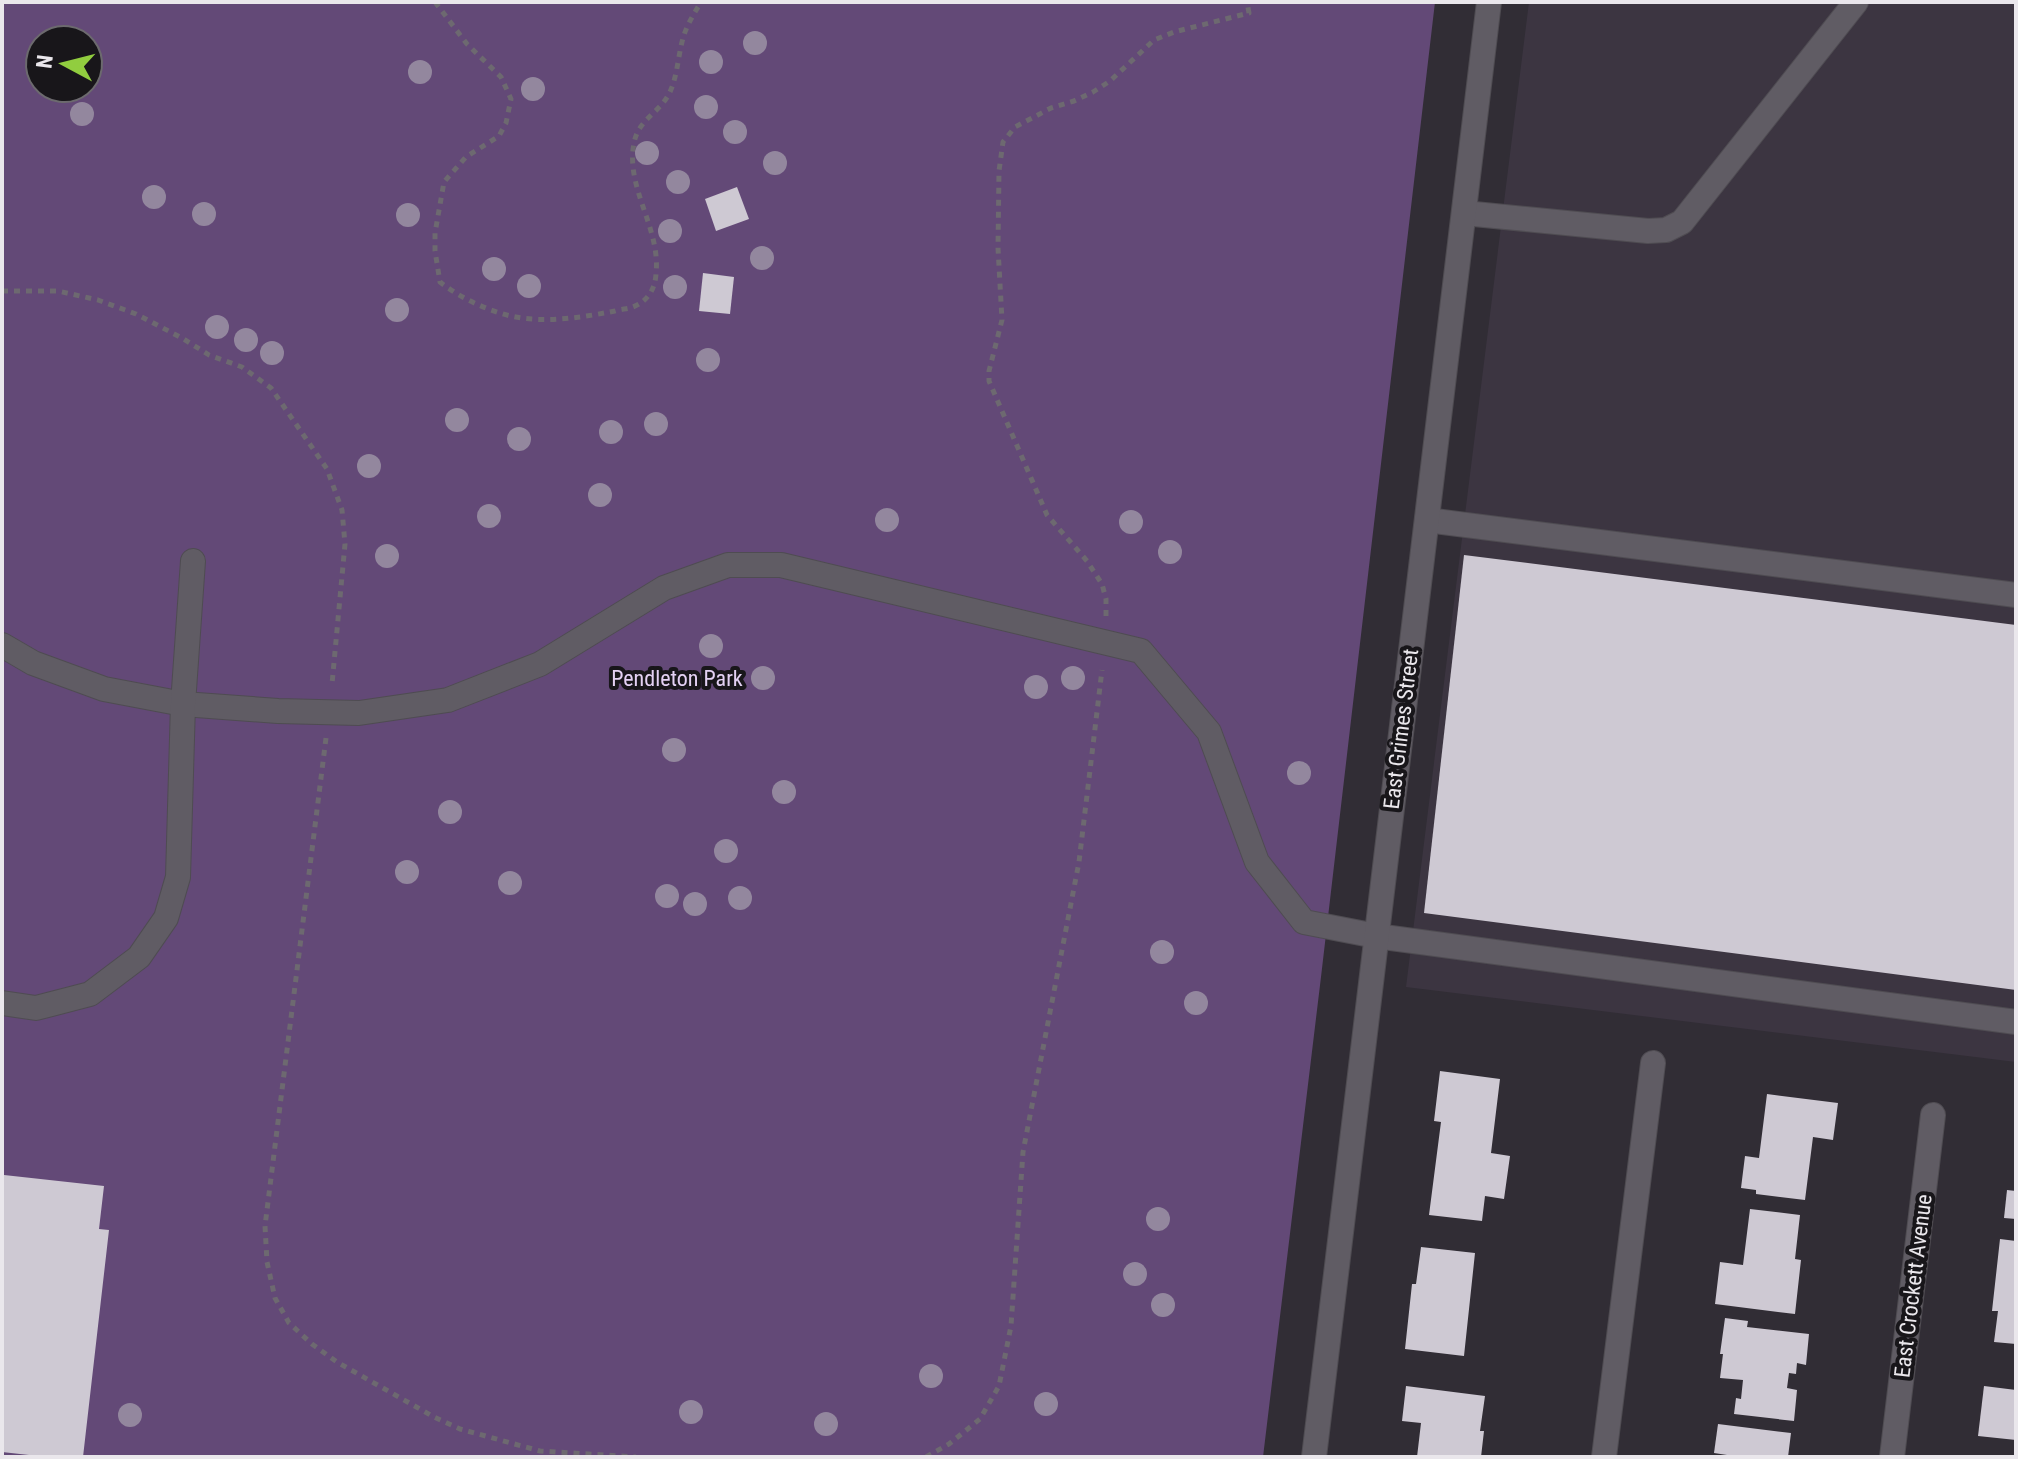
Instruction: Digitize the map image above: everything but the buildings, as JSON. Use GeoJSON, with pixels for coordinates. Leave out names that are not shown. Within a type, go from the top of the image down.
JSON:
{"type":"FeatureCollection","features":[{"type":"Feature","properties":{"kind":"street","name":"East Grimes Street"},"geometry":{"type":"LineString","coordinates":[[1314,1457],[1489,2]]}},
{"type":"Feature","properties":{"kind":"street"},"geometry":{"type":"LineString","coordinates":[[1464,213],[1648,231],[1666,230],[1682,222],[1856,2]]}},
{"type":"Feature","properties":{"kind":"street"},"geometry":{"type":"LineString","coordinates":[[1427,520],[2016,595]]}},
{"type":"Feature","properties":{"kind":"street"},"geometry":{"type":"LineString","coordinates":[[2,1003],[36,1008],[90,994],[139,957],[166,918],[178,877],[183,704],[193,561]]}},
{"type":"Feature","properties":{"kind":"street"},"geometry":{"type":"LineString","coordinates":[[2,645],[33,663],[104,689],[183,704],[359,713],[448,700],[540,664],[664,588],[728,565],[781,565],[1141,651],[1209,732],[1257,862],[1304,922],[1376,936],[2016,1022]]}},
{"type":"Feature","properties":{"kind":"street"},"geometry":{"type":"LineString","coordinates":[[1604,1457],[1653,1063]]}},
{"type":"Feature","properties":{"kind":"street","name":"East Crockett Avenue"},"geometry":{"type":"LineString","coordinates":[[1892,1457],[1933,1115]]}},
{"type":"Feature","properties":{"kind":"path"},"geometry":{"type":"LineString","coordinates":[[435,2],[467,44],[501,77],[511,99],[506,123],[499,136],[466,157],[444,182],[435,233],[440,282],[456,295],[502,314],[523,318],[577,318],[634,307],[654,289],[657,259],[654,237],[637,186],[633,144],[638,128],[669,95],[684,34],[701,2]]}},
{"type":"Feature","properties":{"kind":"path"},"geometry":{"type":"LineString","coordinates":[[926,1457],[949,1444],[980,1419],[999,1386],[1011,1326],[1023,1152],[1079,862],[1105,642],[1106,599],[1102,584],[1087,561],[1047,515],[989,381],[1002,320],[998,248],[999,171],[1003,142],[1015,127],[1051,108],[1093,92],[1110,81],[1154,40],[1249,13],[1247,2]]}},
{"type":"Feature","properties":{"kind":"path"},"geometry":{"type":"LineString","coordinates":[[2,291],[58,291],[111,304],[136,314],[209,355],[242,367],[271,388],[327,469],[342,510],[345,544],[329,712],[265,1226],[267,1262],[275,1298],[289,1323],[337,1362],[460,1429],[540,1451],[636,1457]]}},
{"type":"Feature","properties":{"kind":"shaded area"},"geometry":{"type":"Polygon","coordinates":[[[1529,2],[2016,2],[2016,1062],[1406,987],[1529,2]]]}},
{"type":"Feature","properties":{"kind":"green space","name":"Pendleton Park"},"geometry":{"type":"Polygon","coordinates":[[[2,2],[1435,2],[1263,1457],[2,1457],[2,2]]]}}]}
